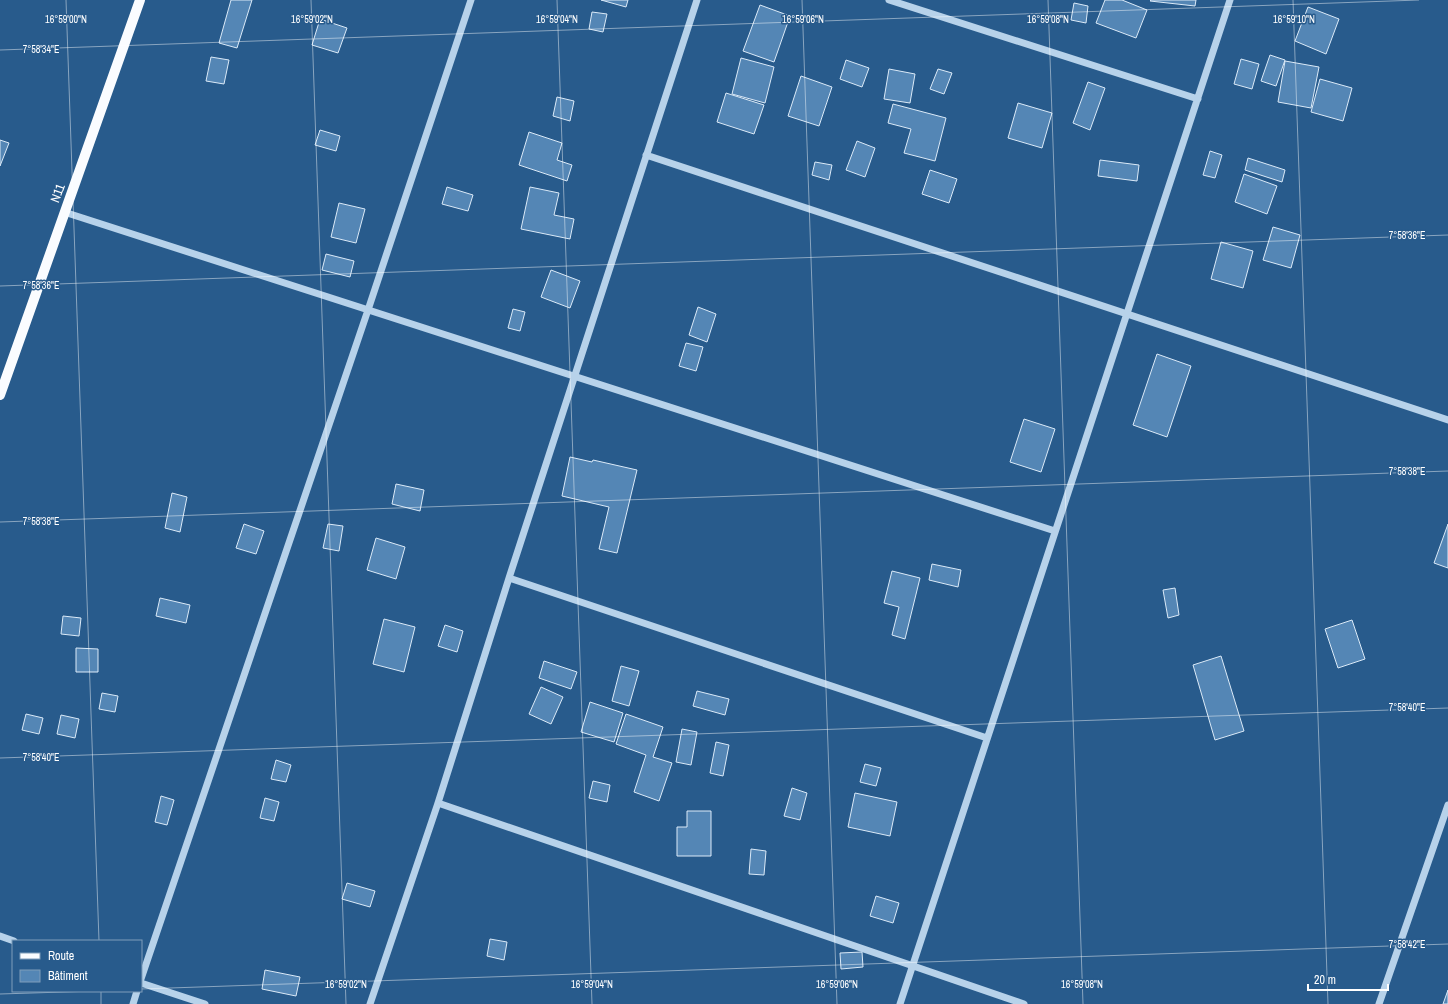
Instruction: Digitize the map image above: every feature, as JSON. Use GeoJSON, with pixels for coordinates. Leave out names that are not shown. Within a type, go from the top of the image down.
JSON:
{"type":"FeatureCollection","features":[{"type":"Feature","properties":{"kind":"main road","name":"N11"},"geometry":{"type":"LineString","coordinates":[[0,394],[140,0]]}},
{"type":"Feature","properties":{"kind":"street"},"geometry":{"type":"LineString","coordinates":[[142,976],[368,310],[471,0]]}},
{"type":"Feature","properties":{"kind":"street"},"geometry":{"type":"LineString","coordinates":[[370,1004],[438,803],[509,578],[697,0]]}},
{"type":"Feature","properties":{"kind":"street"},"geometry":{"type":"LineString","coordinates":[[889,0],[1198,99]]}},
{"type":"Feature","properties":{"kind":"street"},"geometry":{"type":"LineString","coordinates":[[900,1004],[1230,0]]}},
{"type":"Feature","properties":{"kind":"street"},"geometry":{"type":"LineString","coordinates":[[646,155],[1448,420]]}},
{"type":"Feature","properties":{"kind":"street"},"geometry":{"type":"LineString","coordinates":[[64,212],[1055,531]]}},
{"type":"Feature","properties":{"kind":"street"},"geometry":{"type":"LineString","coordinates":[[509,578],[987,738]]}},
{"type":"Feature","properties":{"kind":"street"},"geometry":{"type":"LineString","coordinates":[[438,803],[1024,1004]]}},
{"type":"Feature","properties":{"kind":"street"},"geometry":{"type":"LineString","coordinates":[[1379,1004],[1448,805]]}},
{"type":"Feature","properties":{"kind":"street"},"geometry":{"type":"LineString","coordinates":[[0,936],[12,940]]}},
{"type":"Feature","properties":{"kind":"street"},"geometry":{"type":"LineString","coordinates":[[142,983],[205,1004]]}},
{"type":"Feature","properties":{"kind":"street"},"geometry":{"type":"LineString","coordinates":[[133,1004],[137,992]]}},
{"type":"Feature","properties":{"kind":"building"},"geometry":{"type":"Polygon","coordinates":[[[231,0],[252,0],[237,48],[219,43],[231,0]]]}},
{"type":"Feature","properties":{"kind":"building"},"geometry":{"type":"Polygon","coordinates":[[[601,0],[628,0],[626,7],[601,0]]]}},
{"type":"Feature","properties":{"kind":"building"},"geometry":{"type":"Polygon","coordinates":[[[1105,0],[1122,0],[1147,10],[1136,38],[1096,23],[1105,0]]]}},
{"type":"Feature","properties":{"kind":"building"},"geometry":{"type":"Polygon","coordinates":[[[1196,0],[1195,6],[1150,1],[1196,0]]]}},
{"type":"Feature","properties":{"kind":"building"},"geometry":{"type":"Polygon","coordinates":[[[1074,3],[1088,6],[1086,23],[1071,20],[1074,3]]]}},
{"type":"Feature","properties":{"kind":"building"},"geometry":{"type":"Polygon","coordinates":[[[760,5],[790,16],[774,62],[743,51],[760,5]]]}},
{"type":"Feature","properties":{"kind":"building"},"geometry":{"type":"Polygon","coordinates":[[[1308,7],[1339,19],[1326,54],[1295,41],[1308,7]]]}},
{"type":"Feature","properties":{"kind":"building"},"geometry":{"type":"Polygon","coordinates":[[[592,12],[607,14],[603,32],[589,29],[592,12]]]}},
{"type":"Feature","properties":{"kind":"building"},"geometry":{"type":"Polygon","coordinates":[[[320,19],[347,28],[338,53],[312,45],[320,19]]]}},
{"type":"Feature","properties":{"kind":"building"},"geometry":{"type":"Polygon","coordinates":[[[1270,55],[1285,60],[1276,86],[1261,81],[1270,55]]]}},
{"type":"Feature","properties":{"kind":"building"},"geometry":{"type":"Polygon","coordinates":[[[211,57],[229,60],[224,84],[206,81],[211,57]]]}},
{"type":"Feature","properties":{"kind":"building"},"geometry":{"type":"Polygon","coordinates":[[[741,58],[774,67],[765,103],[732,94],[741,58]]]}},
{"type":"Feature","properties":{"kind":"building"},"geometry":{"type":"Polygon","coordinates":[[[1241,59],[1259,64],[1252,89],[1234,84],[1241,59]]]}},
{"type":"Feature","properties":{"kind":"building"},"geometry":{"type":"Polygon","coordinates":[[[846,60],[869,68],[862,87],[840,79],[846,60]]]}},
{"type":"Feature","properties":{"kind":"building"},"geometry":{"type":"Polygon","coordinates":[[[1285,61],[1319,67],[1311,108],[1278,102],[1285,61]]]}},
{"type":"Feature","properties":{"kind":"building"},"geometry":{"type":"Polygon","coordinates":[[[889,69],[915,74],[910,103],[884,99],[889,69]]]}},
{"type":"Feature","properties":{"kind":"building"},"geometry":{"type":"Polygon","coordinates":[[[938,69],[952,73],[944,94],[930,89],[938,69]]]}},
{"type":"Feature","properties":{"kind":"building"},"geometry":{"type":"Polygon","coordinates":[[[801,76],[832,87],[819,126],[788,116],[801,76]]]}},
{"type":"Feature","properties":{"kind":"building"},"geometry":{"type":"Polygon","coordinates":[[[1320,79],[1352,88],[1343,121],[1311,112],[1320,79]]]}},
{"type":"Feature","properties":{"kind":"building"},"geometry":{"type":"Polygon","coordinates":[[[1088,82],[1105,88],[1090,130],[1073,123],[1088,82]]]}},
{"type":"Feature","properties":{"kind":"building"},"geometry":{"type":"Polygon","coordinates":[[[726,93],[764,105],[754,134],[717,122],[726,93]]]}},
{"type":"Feature","properties":{"kind":"building"},"geometry":{"type":"Polygon","coordinates":[[[557,97],[574,101],[570,121],[553,116],[557,97]]]}},
{"type":"Feature","properties":{"kind":"building"},"geometry":{"type":"Polygon","coordinates":[[[1018,103],[1052,113],[1042,148],[1008,138],[1018,103]]]}},
{"type":"Feature","properties":{"kind":"building"},"geometry":{"type":"Polygon","coordinates":[[[893,104],[946,118],[935,161],[904,153],[911,129],[888,123],[893,104]]]}},
{"type":"Feature","properties":{"kind":"building"},"geometry":{"type":"Polygon","coordinates":[[[320,130],[340,136],[336,151],[315,145],[320,130]]]}},
{"type":"Feature","properties":{"kind":"building"},"geometry":{"type":"Polygon","coordinates":[[[529,132],[562,143],[557,160],[572,165],[567,181],[519,165],[529,132]]]}},
{"type":"Feature","properties":{"kind":"building"},"geometry":{"type":"Polygon","coordinates":[[[0,140],[9,143],[0,166],[0,140]]]}},
{"type":"Feature","properties":{"kind":"building"},"geometry":{"type":"Polygon","coordinates":[[[857,141],[875,148],[865,177],[846,170],[857,141]]]}},
{"type":"Feature","properties":{"kind":"building"},"geometry":{"type":"Polygon","coordinates":[[[1210,151],[1222,155],[1215,178],[1203,175],[1210,151]]]}},
{"type":"Feature","properties":{"kind":"building"},"geometry":{"type":"Polygon","coordinates":[[[1248,158],[1285,170],[1282,182],[1245,170],[1248,158]]]}},
{"type":"Feature","properties":{"kind":"building"},"geometry":{"type":"Polygon","coordinates":[[[1100,160],[1139,165],[1137,181],[1098,176],[1100,160]]]}},
{"type":"Feature","properties":{"kind":"building"},"geometry":{"type":"Polygon","coordinates":[[[815,162],[832,165],[829,180],[812,175],[815,162]]]}},
{"type":"Feature","properties":{"kind":"building"},"geometry":{"type":"Polygon","coordinates":[[[930,170],[957,179],[949,203],[922,194],[930,170]]]}},
{"type":"Feature","properties":{"kind":"building"},"geometry":{"type":"Polygon","coordinates":[[[1244,174],[1277,186],[1267,214],[1235,202],[1244,174]]]}},
{"type":"Feature","properties":{"kind":"building"},"geometry":{"type":"Polygon","coordinates":[[[447,187],[473,195],[468,211],[442,204],[447,187]]]}},
{"type":"Feature","properties":{"kind":"building"},"geometry":{"type":"Polygon","coordinates":[[[530,187],[559,193],[554,215],[574,219],[570,239],[521,229],[530,187]]]}},
{"type":"Feature","properties":{"kind":"building"},"geometry":{"type":"Polygon","coordinates":[[[339,203],[365,209],[356,243],[331,237],[339,203]]]}},
{"type":"Feature","properties":{"kind":"building"},"geometry":{"type":"Polygon","coordinates":[[[1273,227],[1300,235],[1291,268],[1263,260],[1273,227]]]}},
{"type":"Feature","properties":{"kind":"building"},"geometry":{"type":"Polygon","coordinates":[[[1221,242],[1253,251],[1243,288],[1211,279],[1221,242]]]}},
{"type":"Feature","properties":{"kind":"building"},"geometry":{"type":"Polygon","coordinates":[[[326,254],[354,261],[350,277],[322,270],[326,254]]]}},
{"type":"Feature","properties":{"kind":"building"},"geometry":{"type":"Polygon","coordinates":[[[551,270],[580,281],[570,308],[541,297],[551,270]]]}},
{"type":"Feature","properties":{"kind":"building"},"geometry":{"type":"Polygon","coordinates":[[[698,307],[716,314],[707,342],[689,335],[698,307]]]}},
{"type":"Feature","properties":{"kind":"building"},"geometry":{"type":"Polygon","coordinates":[[[513,309],[525,312],[520,331],[508,328],[513,309]]]}},
{"type":"Feature","properties":{"kind":"building"},"geometry":{"type":"Polygon","coordinates":[[[686,343],[703,347],[696,371],[679,366],[686,343]]]}},
{"type":"Feature","properties":{"kind":"building"},"geometry":{"type":"Polygon","coordinates":[[[1157,354],[1191,366],[1167,437],[1133,425],[1157,354]]]}},
{"type":"Feature","properties":{"kind":"building"},"geometry":{"type":"Polygon","coordinates":[[[1024,419],[1055,429],[1041,472],[1010,462],[1024,419]]]}},
{"type":"Feature","properties":{"kind":"building"},"geometry":{"type":"Polygon","coordinates":[[[570,457],[592,462],[593,460],[637,470],[617,553],[599,549],[609,507],[562,496],[570,457]]]}},
{"type":"Feature","properties":{"kind":"building"},"geometry":{"type":"Polygon","coordinates":[[[396,484],[424,490],[420,511],[392,504],[396,484]]]}},
{"type":"Feature","properties":{"kind":"building"},"geometry":{"type":"Polygon","coordinates":[[[172,493],[187,497],[180,532],[165,528],[172,493]]]}},
{"type":"Feature","properties":{"kind":"building"},"geometry":{"type":"Polygon","coordinates":[[[244,524],[264,531],[256,554],[236,548],[244,524]]]}},
{"type":"Feature","properties":{"kind":"building"},"geometry":{"type":"Polygon","coordinates":[[[328,524],[343,526],[339,551],[323,548],[328,524]]]}},
{"type":"Feature","properties":{"kind":"building"},"geometry":{"type":"Polygon","coordinates":[[[1448,524],[1448,568],[1434,563],[1448,524]]]}},
{"type":"Feature","properties":{"kind":"building"},"geometry":{"type":"Polygon","coordinates":[[[376,538],[405,547],[396,579],[367,570],[376,538]]]}},
{"type":"Feature","properties":{"kind":"building"},"geometry":{"type":"Polygon","coordinates":[[[932,564],[961,570],[958,587],[929,580],[932,564]]]}},
{"type":"Feature","properties":{"kind":"building"},"geometry":{"type":"Polygon","coordinates":[[[892,571],[920,578],[905,639],[892,635],[899,607],[884,603],[892,571]]]}},
{"type":"Feature","properties":{"kind":"building"},"geometry":{"type":"Polygon","coordinates":[[[1175,588],[1179,615],[1168,618],[1163,590],[1175,588]]]}},
{"type":"Feature","properties":{"kind":"building"},"geometry":{"type":"Polygon","coordinates":[[[160,598],[190,605],[186,623],[156,616],[160,598]]]}},
{"type":"Feature","properties":{"kind":"building"},"geometry":{"type":"Polygon","coordinates":[[[63,616],[81,618],[79,636],[61,634],[63,616]]]}},
{"type":"Feature","properties":{"kind":"building"},"geometry":{"type":"Polygon","coordinates":[[[384,619],[415,627],[404,672],[373,664],[384,619]]]}},
{"type":"Feature","properties":{"kind":"building"},"geometry":{"type":"Polygon","coordinates":[[[1352,620],[1365,659],[1338,668],[1325,629],[1352,620]]]}},
{"type":"Feature","properties":{"kind":"building"},"geometry":{"type":"Polygon","coordinates":[[[445,625],[463,631],[457,652],[438,646],[445,625]]]}},
{"type":"Feature","properties":{"kind":"building"},"geometry":{"type":"Polygon","coordinates":[[[76,648],[98,649],[98,672],[76,672],[76,648]]]}},
{"type":"Feature","properties":{"kind":"building"},"geometry":{"type":"Polygon","coordinates":[[[1221,656],[1244,731],[1215,740],[1193,665],[1221,656]]]}},
{"type":"Feature","properties":{"kind":"building"},"geometry":{"type":"Polygon","coordinates":[[[544,661],[577,672],[571,689],[539,678],[544,661]]]}},
{"type":"Feature","properties":{"kind":"building"},"geometry":{"type":"Polygon","coordinates":[[[621,666],[639,671],[629,706],[612,701],[621,666]]]}},
{"type":"Feature","properties":{"kind":"building"},"geometry":{"type":"Polygon","coordinates":[[[541,687],[563,697],[551,724],[529,714],[541,687]]]}},
{"type":"Feature","properties":{"kind":"building"},"geometry":{"type":"Polygon","coordinates":[[[697,691],[729,699],[725,715],[693,706],[697,691]]]}},
{"type":"Feature","properties":{"kind":"building"},"geometry":{"type":"Polygon","coordinates":[[[102,693],[118,696],[115,712],[99,709],[102,693]]]}},
{"type":"Feature","properties":{"kind":"building"},"geometry":{"type":"Polygon","coordinates":[[[590,702],[623,713],[614,742],[581,732],[590,702]]]}},
{"type":"Feature","properties":{"kind":"building"},"geometry":{"type":"Polygon","coordinates":[[[26,714],[43,718],[39,734],[22,730],[26,714]]]}},
{"type":"Feature","properties":{"kind":"building"},"geometry":{"type":"Polygon","coordinates":[[[626,714],[663,727],[653,757],[672,763],[659,801],[634,792],[646,755],[616,744],[626,714]]]}},
{"type":"Feature","properties":{"kind":"building"},"geometry":{"type":"Polygon","coordinates":[[[61,715],[79,719],[75,738],[57,734],[61,715]]]}},
{"type":"Feature","properties":{"kind":"building"},"geometry":{"type":"Polygon","coordinates":[[[682,729],[697,732],[691,765],[676,762],[682,729]]]}},
{"type":"Feature","properties":{"kind":"building"},"geometry":{"type":"Polygon","coordinates":[[[716,742],[729,745],[723,776],[710,773],[716,742]]]}},
{"type":"Feature","properties":{"kind":"building"},"geometry":{"type":"Polygon","coordinates":[[[276,760],[291,765],[286,782],[271,779],[276,760]]]}},
{"type":"Feature","properties":{"kind":"building"},"geometry":{"type":"Polygon","coordinates":[[[865,764],[881,768],[876,786],[860,782],[865,764]]]}},
{"type":"Feature","properties":{"kind":"building"},"geometry":{"type":"Polygon","coordinates":[[[593,781],[610,785],[607,802],[589,798],[593,781]]]}},
{"type":"Feature","properties":{"kind":"building"},"geometry":{"type":"Polygon","coordinates":[[[792,788],[807,793],[800,820],[784,816],[792,788]]]}},
{"type":"Feature","properties":{"kind":"building"},"geometry":{"type":"Polygon","coordinates":[[[855,793],[897,802],[890,836],[848,827],[855,793]]]}},
{"type":"Feature","properties":{"kind":"building"},"geometry":{"type":"Polygon","coordinates":[[[161,796],[174,800],[167,825],[155,822],[161,796]]]}},
{"type":"Feature","properties":{"kind":"building"},"geometry":{"type":"Polygon","coordinates":[[[265,798],[279,802],[274,821],[260,818],[265,798]]]}},
{"type":"Feature","properties":{"kind":"building"},"geometry":{"type":"Polygon","coordinates":[[[687,811],[711,811],[711,856],[677,856],[677,827],[687,827],[687,811]]]}},
{"type":"Feature","properties":{"kind":"building"},"geometry":{"type":"Polygon","coordinates":[[[751,849],[766,851],[764,875],[749,874],[751,849]]]}},
{"type":"Feature","properties":{"kind":"building"},"geometry":{"type":"Polygon","coordinates":[[[347,883],[375,891],[370,907],[342,899],[347,883]]]}},
{"type":"Feature","properties":{"kind":"building"},"geometry":{"type":"Polygon","coordinates":[[[876,896],[899,903],[893,923],[870,916],[876,896]]]}},
{"type":"Feature","properties":{"kind":"building"},"geometry":{"type":"Polygon","coordinates":[[[490,939],[507,942],[504,960],[487,956],[490,939]]]}},
{"type":"Feature","properties":{"kind":"building"},"geometry":{"type":"Polygon","coordinates":[[[862,952],[863,967],[841,969],[840,953],[862,952]]]}},
{"type":"Feature","properties":{"kind":"building"},"geometry":{"type":"Polygon","coordinates":[[[265,970],[300,977],[296,996],[262,989],[265,970]]]}},
{"type":"Feature","properties":{"kind":"building"},"geometry":{"type":"Polygon","coordinates":[[[1448,990],[1448,1004],[1443,1004],[1448,990]]]}}]}
